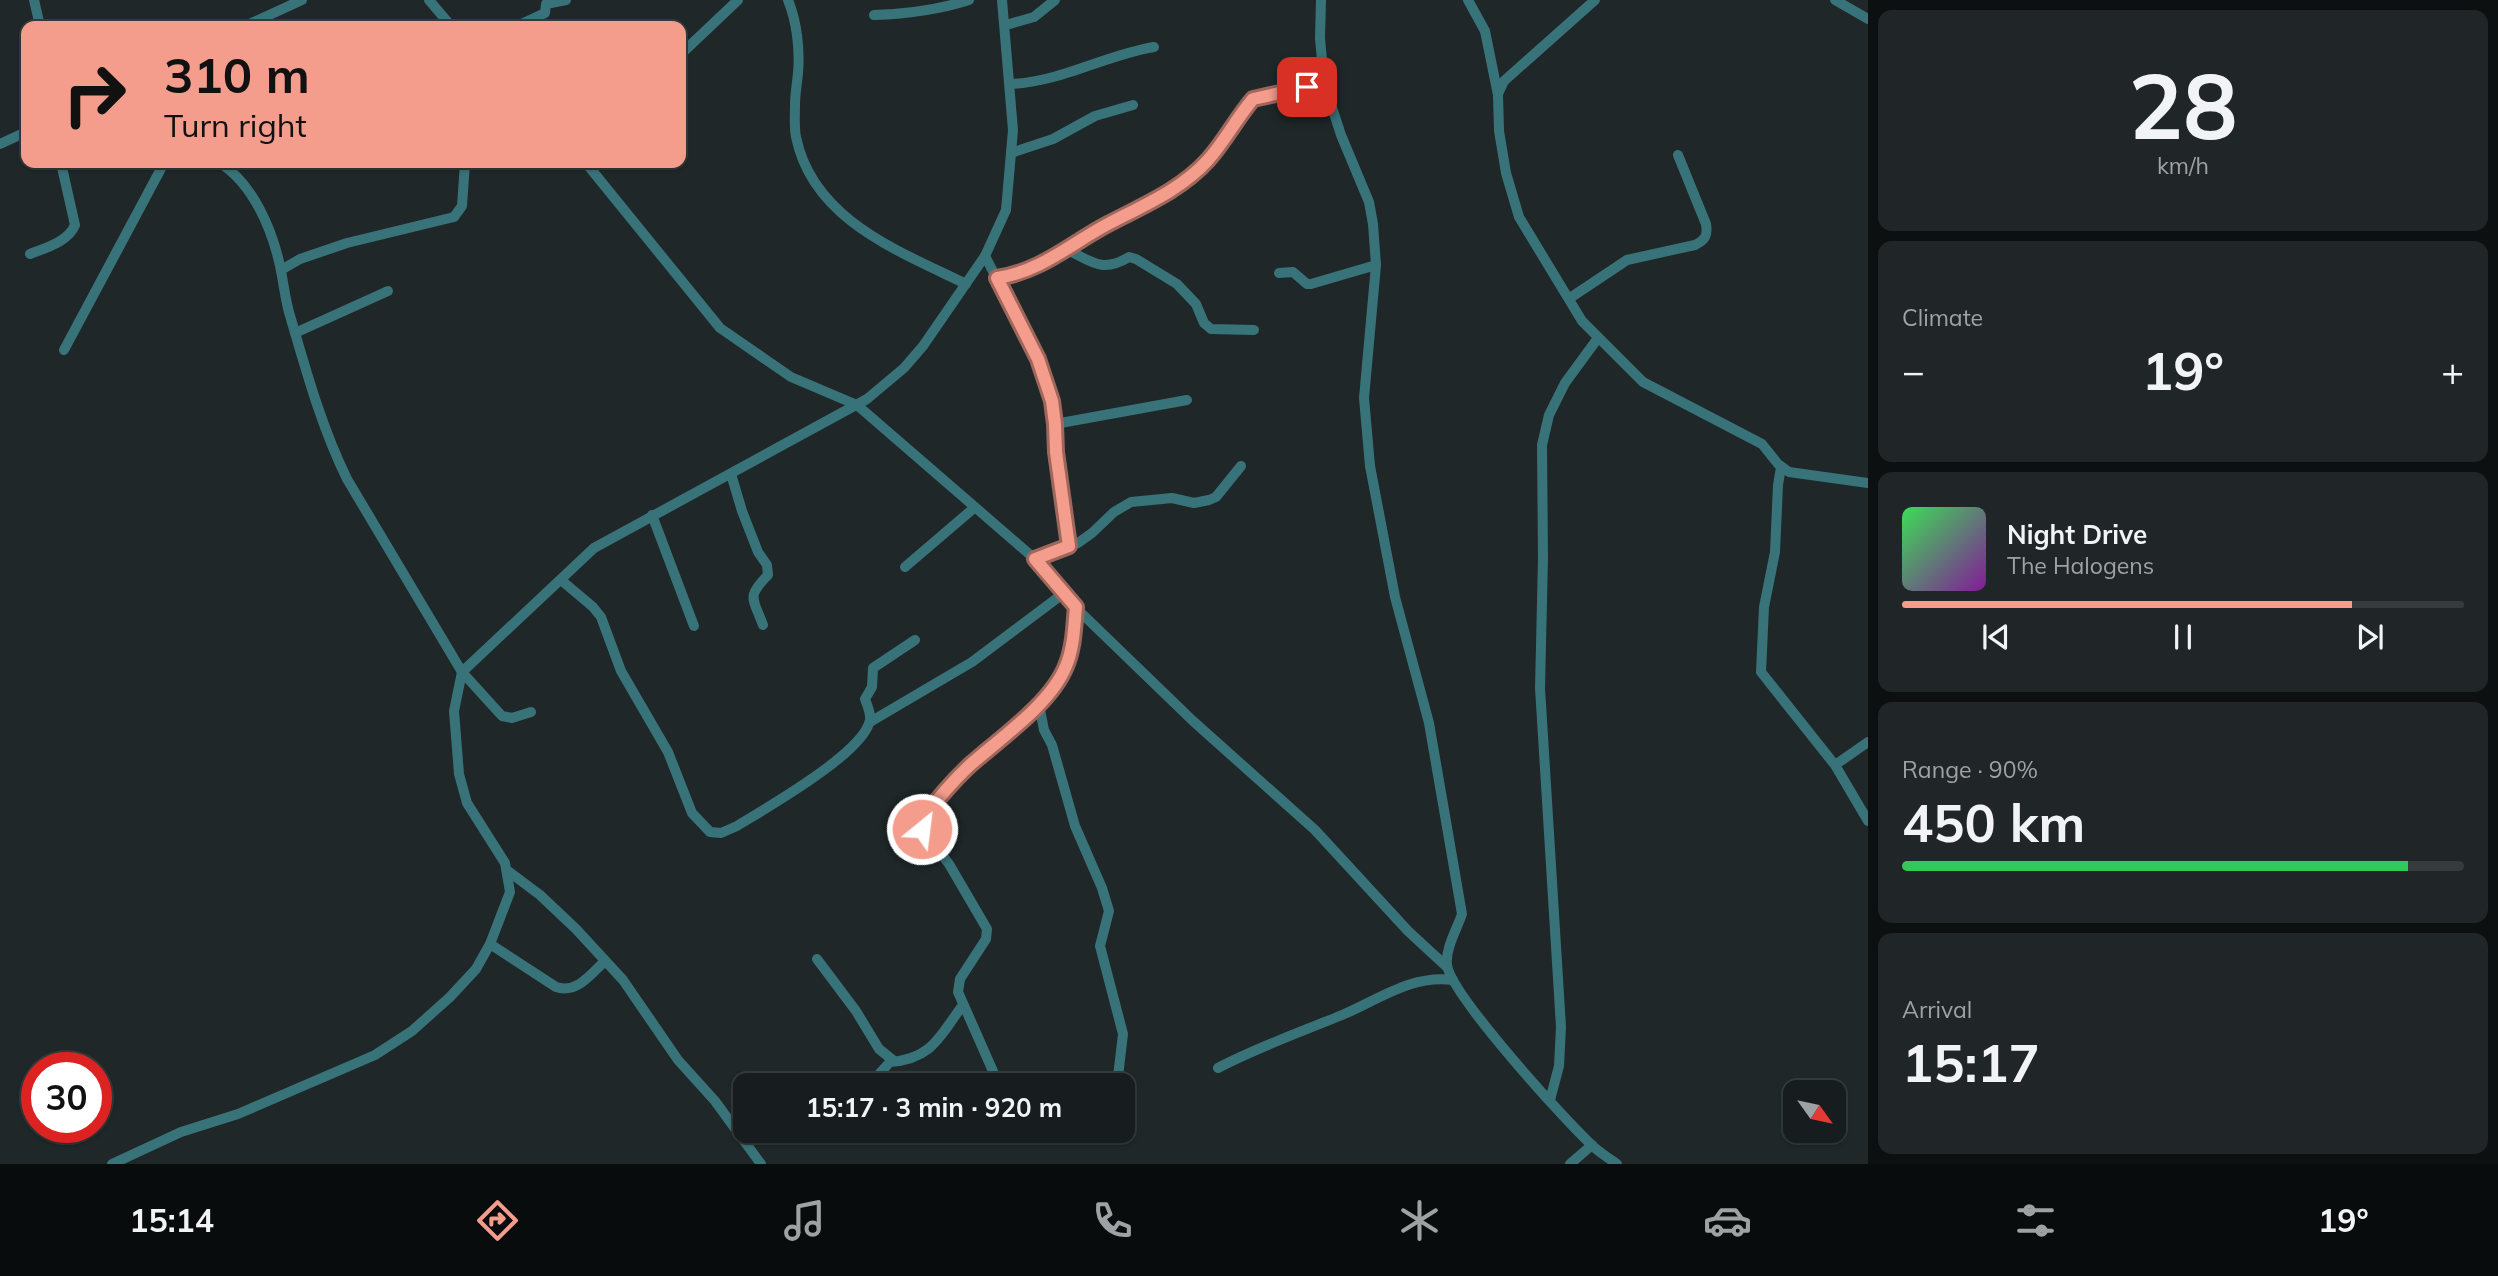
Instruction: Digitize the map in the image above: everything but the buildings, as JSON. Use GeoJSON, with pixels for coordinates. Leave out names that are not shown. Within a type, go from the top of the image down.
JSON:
{"type":"FeatureCollection","features":[{"type":"Feature","properties":{"kind":"street"},"geometry":{"type":"LineString","coordinates":[[34,0],[39,21]]}},
{"type":"Feature","properties":{"kind":"street"},"geometry":{"type":"LineString","coordinates":[[256,21],[302,0]]}},
{"type":"Feature","properties":{"kind":"street"},"geometry":{"type":"LineString","coordinates":[[429,0],[447,21]]}},
{"type":"Feature","properties":{"kind":"street"},"geometry":{"type":"LineString","coordinates":[[528,21],[545,13],[546,4],[566,0]]}},
{"type":"Feature","properties":{"kind":"street"},"geometry":{"type":"LineString","coordinates":[[686,49],[738,0]]}},
{"type":"Feature","properties":{"kind":"street"},"geometry":{"type":"LineString","coordinates":[[788,0],[798,50],[796,136],[807,168],[819,191],[842,215],[889,247],[966,284]]}},
{"type":"Feature","properties":{"kind":"street"},"geometry":{"type":"LineString","coordinates":[[874,15],[946,7],[969,0]]}},
{"type":"Feature","properties":{"kind":"street"},"geometry":{"type":"LineString","coordinates":[[112,1164],[181,1132],[237,1114],[375,1055],[412,1031],[450,997],[475,969],[490,944],[510,892],[505,863],[467,803],[459,774],[454,711],[462,672],[594,548],[857,405],[904,368],[985,256],[1006,210],[1013,130],[1002,0]]}},
{"type":"Feature","properties":{"kind":"street"},"geometry":{"type":"LineString","coordinates":[[1006,25],[1034,17],[1055,0]]}},
{"type":"Feature","properties":{"kind":"street"},"geometry":{"type":"LineString","coordinates":[[1321,0],[1320,38],[1324,83],[1341,135],[1369,202],[1373,224],[1376,265],[1364,398],[1370,466],[1395,597],[1429,723],[1462,914],[1453,938],[1447,967]]}},
{"type":"Feature","properties":{"kind":"street"},"geometry":{"type":"LineString","coordinates":[[1468,0],[1485,31],[1498,95],[1499,131],[1512,199],[1519,217],[1582,321],[1643,382],[1762,444],[1781,467],[1789,472],[1868,483]]}},
{"type":"Feature","properties":{"kind":"street"},"geometry":{"type":"LineString","coordinates":[[1498,95],[1504,81],[1595,0]]}},
{"type":"Feature","properties":{"kind":"street"},"geometry":{"type":"LineString","coordinates":[[1835,0],[1868,19]]}},
{"type":"Feature","properties":{"kind":"street"},"geometry":{"type":"LineString","coordinates":[[1011,84],[1045,80],[1131,51],[1154,47]]}},
{"type":"Feature","properties":{"kind":"street"},"geometry":{"type":"LineString","coordinates":[[997,278],[1036,267],[1172,189],[1207,162],[1253,99],[1324,83]]}},
{"type":"Feature","properties":{"kind":"street"},"geometry":{"type":"LineString","coordinates":[[1010,153],[1052,139],[1095,116],[1133,105]]}},
{"type":"Feature","properties":{"kind":"street"},"geometry":{"type":"LineString","coordinates":[[0,144],[21,134]]}},
{"type":"Feature","properties":{"kind":"street"},"geometry":{"type":"LineString","coordinates":[[1570,298],[1627,260],[1695,245],[1703,240],[1707,233],[1706,224],[1678,155]]}},
{"type":"Feature","properties":{"kind":"street"},"geometry":{"type":"LineString","coordinates":[[30,254],[62,240],[75,225],[62,168]]}},
{"type":"Feature","properties":{"kind":"street"},"geometry":{"type":"LineString","coordinates":[[64,349],[161,168]]}},
{"type":"Feature","properties":{"kind":"street"},"geometry":{"type":"LineString","coordinates":[[226,168],[239,178],[271,234],[288,309],[318,412],[347,480],[462,672],[502,716],[512,718],[531,712]]}},
{"type":"Feature","properties":{"kind":"street"},"geometry":{"type":"LineString","coordinates":[[281,270],[346,243],[454,217],[462,206],[465,168]]}},
{"type":"Feature","properties":{"kind":"street"},"geometry":{"type":"LineString","coordinates":[[590,168],[720,328],[791,377],[857,405],[1035,559],[1076,607],[1193,721],[1315,830],[1370,887],[1408,932],[1447,967],[1460,992],[1505,1048],[1592,1146],[1615,1164]]}},
{"type":"Feature","properties":{"kind":"street"},"geometry":{"type":"LineString","coordinates":[[1068,250],[1100,266],[1118,264],[1129,257],[1136,259],[1177,284],[1196,304],[1204,323],[1211,329],[1254,330]]}},
{"type":"Feature","properties":{"kind":"street"},"geometry":{"type":"LineString","coordinates":[[985,256],[1038,359],[1052,401],[1069,546]]}},
{"type":"Feature","properties":{"kind":"street"},"geometry":{"type":"LineString","coordinates":[[1279,273],[1293,272],[1307,284],[1311,284],[1376,265]]}},
{"type":"Feature","properties":{"kind":"street"},"geometry":{"type":"LineString","coordinates":[[295,333],[388,291]]}},
{"type":"Feature","properties":{"kind":"street"},"geometry":{"type":"LineString","coordinates":[[1550,1100],[1559,1066],[1561,1027],[1540,688],[1542,445],[1549,415],[1566,383],[1598,338]]}},
{"type":"Feature","properties":{"kind":"street"},"geometry":{"type":"LineString","coordinates":[[1055,424],[1186,400]]}},
{"type":"Feature","properties":{"kind":"street"},"geometry":{"type":"LineString","coordinates":[[1035,559],[1085,538],[1114,512],[1131,502],[1172,498],[1194,503],[1216,497],[1241,466]]}},
{"type":"Feature","properties":{"kind":"street"},"geometry":{"type":"LineString","coordinates":[[1781,467],[1775,552],[1764,607],[1761,672],[1835,765],[1868,821]]}},
{"type":"Feature","properties":{"kind":"street"},"geometry":{"type":"LineString","coordinates":[[731,474],[748,530],[767,565],[768,575],[754,589],[752,597],[763,625]]}},
{"type":"Feature","properties":{"kind":"street"},"geometry":{"type":"LineString","coordinates":[[905,567],[974,508]]}},
{"type":"Feature","properties":{"kind":"street"},"geometry":{"type":"LineString","coordinates":[[652,515],[694,626]]}},
{"type":"Feature","properties":{"kind":"street"},"geometry":{"type":"LineString","coordinates":[[561,580],[601,617],[621,671],[668,752],[692,813],[710,832],[721,833],[737,826],[812,778],[852,746],[870,722],[972,662],[1064,593]]}},
{"type":"Feature","properties":{"kind":"street"},"geometry":{"type":"LineString","coordinates":[[994,1073],[958,992],[960,979],[986,939],[987,929],[949,864],[922,829],[922,819],[966,769],[1039,705],[1060,680],[1073,641],[1076,607]]}},
{"type":"Feature","properties":{"kind":"street"},"geometry":{"type":"LineString","coordinates":[[870,722],[871,716],[865,699],[872,687],[873,667],[915,640]]}},
{"type":"Feature","properties":{"kind":"street"},"geometry":{"type":"LineString","coordinates":[[1039,705],[1044,730],[1052,745],[1075,826],[1109,911],[1100,946],[1122,1034],[1118,1073]]}},
{"type":"Feature","properties":{"kind":"street"},"geometry":{"type":"LineString","coordinates":[[1835,765],[1868,742]]}},
{"type":"Feature","properties":{"kind":"street"},"geometry":{"type":"LineString","coordinates":[[508,871],[558,912],[605,961],[641,1005],[678,1060],[715,1101],[761,1164]]}},
{"type":"Feature","properties":{"kind":"street"},"geometry":{"type":"LineString","coordinates":[[490,944],[556,987],[565,990],[575,988],[605,961]]}},
{"type":"Feature","properties":{"kind":"street"},"geometry":{"type":"LineString","coordinates":[[817,959],[856,1011],[879,1049],[894,1061]]}},
{"type":"Feature","properties":{"kind":"street"},"geometry":{"type":"LineString","coordinates":[[1218,1068],[1243,1055],[1362,1007],[1388,992],[1440,978],[1454,980]]}},
{"type":"Feature","properties":{"kind":"street"},"geometry":{"type":"LineString","coordinates":[[880,1073],[890,1062],[904,1061],[936,1044],[963,1005]]}},
{"type":"Feature","properties":{"kind":"street"},"geometry":{"type":"LineString","coordinates":[[1570,1164],[1592,1146]]}},
{"type":"Feature","properties":{"kind":"route"},"geometry":{"type":"LineString","coordinates":[[922,829],[922,819],[966,769],[1039,705],[1060,680],[1073,641],[1076,607],[1035,559],[1069,546],[1052,401],[1038,359],[997,278],[1036,267],[1172,189],[1207,162],[1253,99],[1307,87]]}}]}
